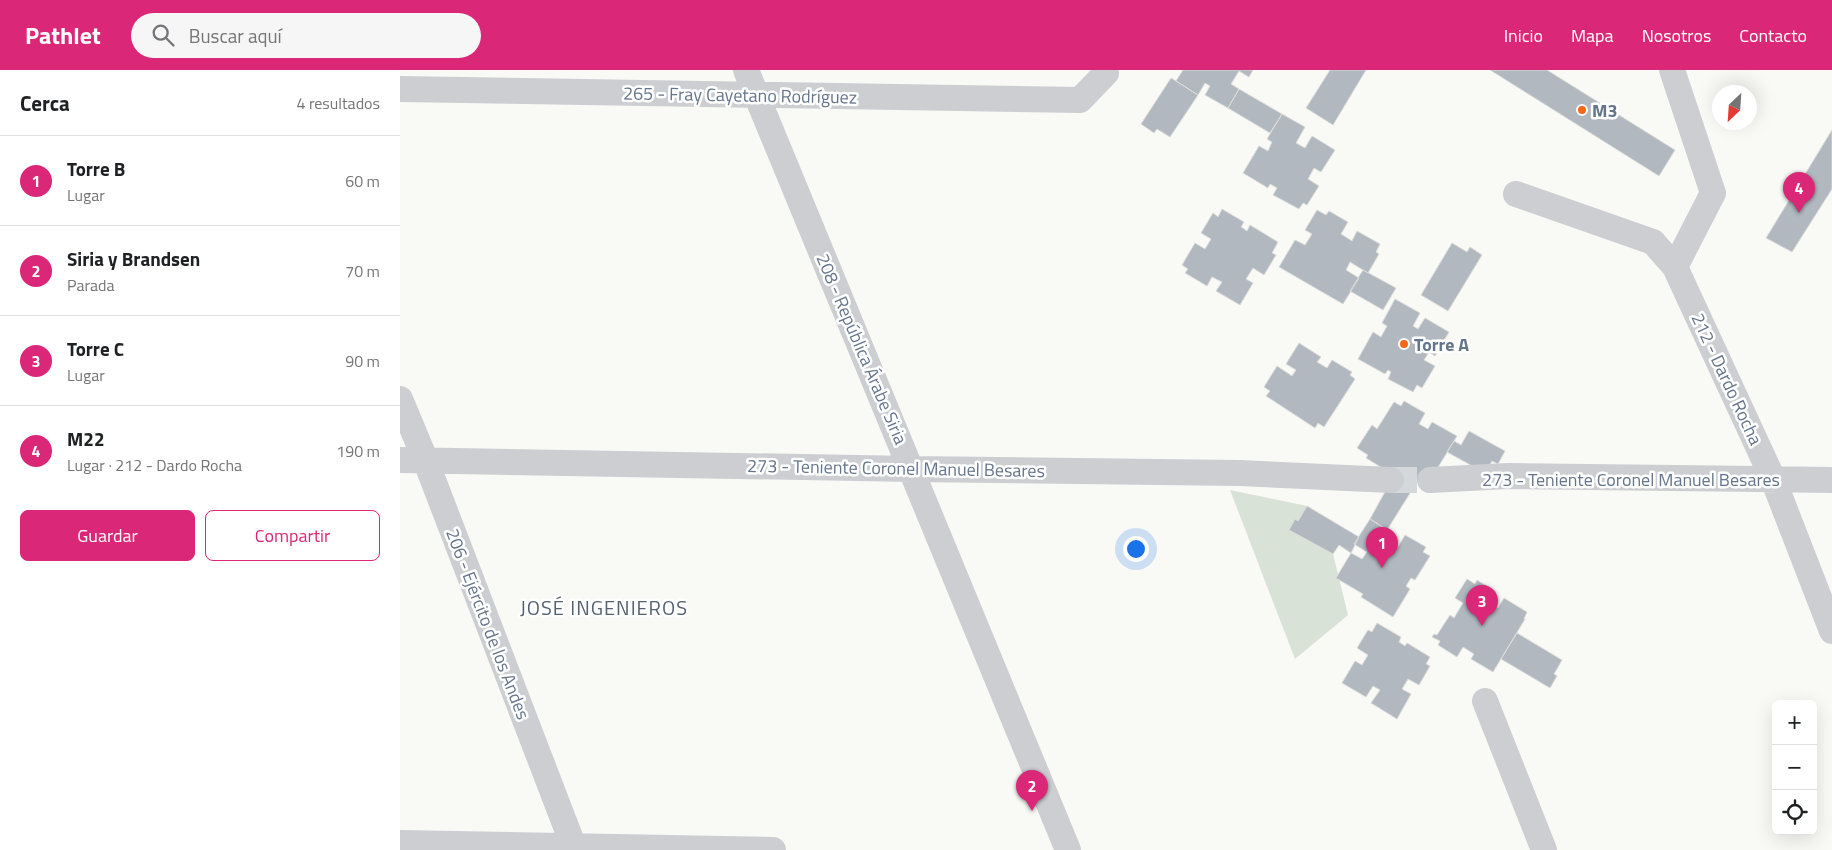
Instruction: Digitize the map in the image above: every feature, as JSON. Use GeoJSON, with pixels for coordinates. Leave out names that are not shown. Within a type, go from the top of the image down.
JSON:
{"type":"FeatureCollection","features":[{"type":"Feature","properties":{"kind":"street","name":"208 - República Árabe Siria"},"geometry":{"type":"LineString","coordinates":[[746,70],[1068,850]]}},
{"type":"Feature","properties":{"kind":"street"},"geometry":{"type":"LineString","coordinates":[[1672,70],[1713,193],[1675,267]]}},
{"type":"Feature","properties":{"kind":"street","name":"265 - Fray Cayetano Rodríguez"},"geometry":{"type":"LineString","coordinates":[[400,89],[1080,100],[1106,73]]}},
{"type":"Feature","properties":{"kind":"street","name":"212 - Dardo Rocha"},"geometry":{"type":"LineString","coordinates":[[1516,194],[1653,242],[1675,267],[1773,479],[1832,631]]}},
{"type":"Feature","properties":{"kind":"street","name":"206 - Ejército de los Andes"},"geometry":{"type":"LineString","coordinates":[[400,399],[412,459],[574,848]]}},
{"type":"Feature","properties":{"kind":"street","name":"273 - Teniente Coronel Manuel Besares"},"geometry":{"type":"LineString","coordinates":[[412,459],[912,469],[1240,473],[1391,480]]}},
{"type":"Feature","properties":{"kind":"street","name":"273 - Teniente Coronel Manuel Besares"},"geometry":{"type":"LineString","coordinates":[[1430,480],[1508,476],[1832,480]]}},
{"type":"Feature","properties":{"kind":"street"},"geometry":{"type":"LineString","coordinates":[[1485,701],[1544,850]]}},
{"type":"Feature","properties":{"kind":"street"},"geometry":{"type":"LineString","coordinates":[[400,843],[574,848],[773,850]]}},
{"type":"Feature","properties":{"kind":"shaded area"},"geometry":{"type":"Polygon","coordinates":[[[1230,490],[1307,506],[1298,521],[1295,519],[1289,530],[1333,554],[1348,615],[1295,659],[1230,490]]]}},
{"type":"Feature","properties":{"kind":"building"},"geometry":{"type":"Polygon","coordinates":[[[1183,70],[1253,70],[1249,77],[1239,71],[1231,84],[1239,89],[1228,108],[1205,95],[1210,86],[1205,83],[1198,95],[1176,81],[1183,70]]]}},
{"type":"Feature","properties":{"kind":"building"},"geometry":{"type":"Polygon","coordinates":[[[1330,70],[1366,70],[1333,125],[1306,108],[1330,70]]]}},
{"type":"Feature","properties":{"kind":"building","name":"M3"},"geometry":{"type":"Polygon","coordinates":[[[1490,70],[1547,70],[1675,150],[1659,176],[1490,70]]]}},
{"type":"Feature","properties":{"kind":"building"},"geometry":{"type":"Polygon","coordinates":[[[1171,78],[1198,95],[1170,137],[1157,129],[1154,133],[1141,124],[1171,78]]]}},
{"type":"Feature","properties":{"kind":"building"},"geometry":{"type":"Polygon","coordinates":[[[1239,89],[1282,114],[1270,133],[1228,108],[1239,89]]]}},
{"type":"Feature","properties":{"kind":"building"},"geometry":{"type":"Polygon","coordinates":[[[1282,114],[1305,127],[1296,143],[1305,148],[1312,136],[1335,150],[1321,172],[1314,168],[1308,179],[1319,186],[1307,205],[1303,203],[1299,209],[1273,195],[1277,188],[1270,184],[1268,188],[1243,173],[1259,146],[1268,151],[1272,142],[1267,139],[1282,114]]]}},
{"type":"Feature","properties":{"kind":"building"},"geometry":{"type":"Polygon","coordinates":[[[1832,130],[1832,189],[1792,252],[1766,238],[1832,130]]]}},
{"type":"Feature","properties":{"kind":"building"},"geometry":{"type":"Polygon","coordinates":[[[1222,209],[1244,222],[1241,227],[1247,231],[1250,225],[1278,242],[1272,253],[1276,255],[1264,275],[1253,268],[1246,279],[1253,283],[1240,305],[1216,291],[1222,282],[1212,277],[1207,286],[1185,273],[1188,269],[1182,265],[1195,243],[1205,249],[1211,239],[1201,233],[1213,213],[1218,217],[1222,209]]]}},
{"type":"Feature","properties":{"kind":"building"},"geometry":{"type":"Polygon","coordinates":[[[1317,210],[1326,215],[1329,211],[1348,222],[1341,234],[1352,241],[1357,231],[1380,244],[1376,252],[1379,254],[1368,273],[1350,262],[1346,270],[1359,278],[1343,304],[1279,267],[1295,240],[1305,245],[1312,234],[1305,230],[1317,210]]]}},
{"type":"Feature","properties":{"kind":"building"},"geometry":{"type":"Polygon","coordinates":[[[1452,243],[1467,252],[1470,247],[1482,255],[1448,311],[1421,295],[1452,243]]]}},
{"type":"Feature","properties":{"kind":"building"},"geometry":{"type":"Polygon","coordinates":[[[1363,270],[1396,288],[1383,310],[1350,291],[1363,270]]]}},
{"type":"Feature","properties":{"kind":"building","name":"Torre A"},"geometry":{"type":"Polygon","coordinates":[[[1395,299],[1420,313],[1413,326],[1418,329],[1425,318],[1449,332],[1435,356],[1429,352],[1424,360],[1435,366],[1422,388],[1417,385],[1413,392],[1388,379],[1391,372],[1388,370],[1385,374],[1358,359],[1373,332],[1381,337],[1387,326],[1382,323],[1395,299]]]}},
{"type":"Feature","properties":{"kind":"building"},"geometry":{"type":"Polygon","coordinates":[[[1299,343],[1321,357],[1317,362],[1327,368],[1332,360],[1352,372],[1350,375],[1355,379],[1324,427],[1318,423],[1315,428],[1266,396],[1270,391],[1264,387],[1277,366],[1292,376],[1296,370],[1286,364],[1299,343]]]}},
{"type":"Feature","properties":{"kind":"building"},"geometry":{"type":"Polygon","coordinates":[[[1404,401],[1425,413],[1419,424],[1428,429],[1432,422],[1457,436],[1426,487],[1392,467],[1389,472],[1366,458],[1368,455],[1357,448],[1372,425],[1377,429],[1394,402],[1401,406],[1404,401]]]}},
{"type":"Feature","properties":{"kind":"building"},"geometry":{"type":"Polygon","coordinates":[[[1469,431],[1505,451],[1498,464],[1492,461],[1485,473],[1447,452],[1454,441],[1461,445],[1469,431]]]}},
{"type":"Feature","properties":{"kind":"building"},"geometry":{"type":"Polygon","coordinates":[[[1397,470],[1417,482],[1387,530],[1370,519],[1397,470]]]}},
{"type":"Feature","properties":{"kind":"building"},"geometry":{"type":"Polygon","coordinates":[[[1307,506],[1359,537],[1351,553],[1339,545],[1333,554],[1289,530],[1295,519],[1298,521],[1307,506]]]}},
{"type":"Feature","properties":{"kind":"building"},"geometry":{"type":"Polygon","coordinates":[[[1370,519],[1393,533],[1389,541],[1398,547],[1405,535],[1426,547],[1423,552],[1430,556],[1415,580],[1411,578],[1406,586],[1410,589],[1393,617],[1361,597],[1363,594],[1336,578],[1351,553],[1362,559],[1367,552],[1354,544],[1370,519]]]}},
{"type":"Feature","properties":{"kind":"building"},"geometry":{"type":"Polygon","coordinates":[[[1467,579],[1475,584],[1477,580],[1496,592],[1489,603],[1498,608],[1504,598],[1527,612],[1525,619],[1493,672],[1471,659],[1474,654],[1463,647],[1457,657],[1438,645],[1440,641],[1432,637],[1434,634],[1437,635],[1450,615],[1454,618],[1463,603],[1455,598],[1467,579]]]}},
{"type":"Feature","properties":{"kind":"building"},"geometry":{"type":"Polygon","coordinates":[[[1377,623],[1401,637],[1399,642],[1405,646],[1407,643],[1430,657],[1426,664],[1430,666],[1419,685],[1408,679],[1402,689],[1411,694],[1397,719],[1371,703],[1380,690],[1373,686],[1366,697],[1342,683],[1355,661],[1362,665],[1368,655],[1357,648],[1368,630],[1372,632],[1377,623]]]}},
{"type":"Feature","properties":{"kind":"building"},"geometry":{"type":"Polygon","coordinates":[[[1517,633],[1562,660],[1554,674],[1557,676],[1550,688],[1501,659],[1517,633]]]}},
{"type":"Feature","properties":{"kind":"tunnel"},"geometry":{"type":"LineString","coordinates":[[1391,480],[1430,480]]}},
{"type":"Feature","properties":{"kind":"place","name":"M3"},"geometry":{"type":"Point","coordinates":[1582,110]}},
{"type":"Feature","properties":{"kind":"place","name":"M22"},"geometry":{"type":"Point","coordinates":[1799,213]}},
{"type":"Feature","properties":{"kind":"place","name":"Torre A"},"geometry":{"type":"Point","coordinates":[1404,344]}},
{"type":"Feature","properties":{"kind":"place","name":"Torre B"},"geometry":{"type":"Point","coordinates":[1382,568]}},
{"type":"Feature","properties":{"kind":"place","name":"Torre C"},"geometry":{"type":"Point","coordinates":[1482,626]}},
{"type":"Feature","properties":{"kind":"place","name":"Siria y Brandsen"},"geometry":{"type":"Point","coordinates":[1032,811]}},
{"type":"Feature","properties":{"kind":"district","name":"JOSÉ INGENIEROS"},"geometry":{"type":"Point","coordinates":[604,607]}}]}
